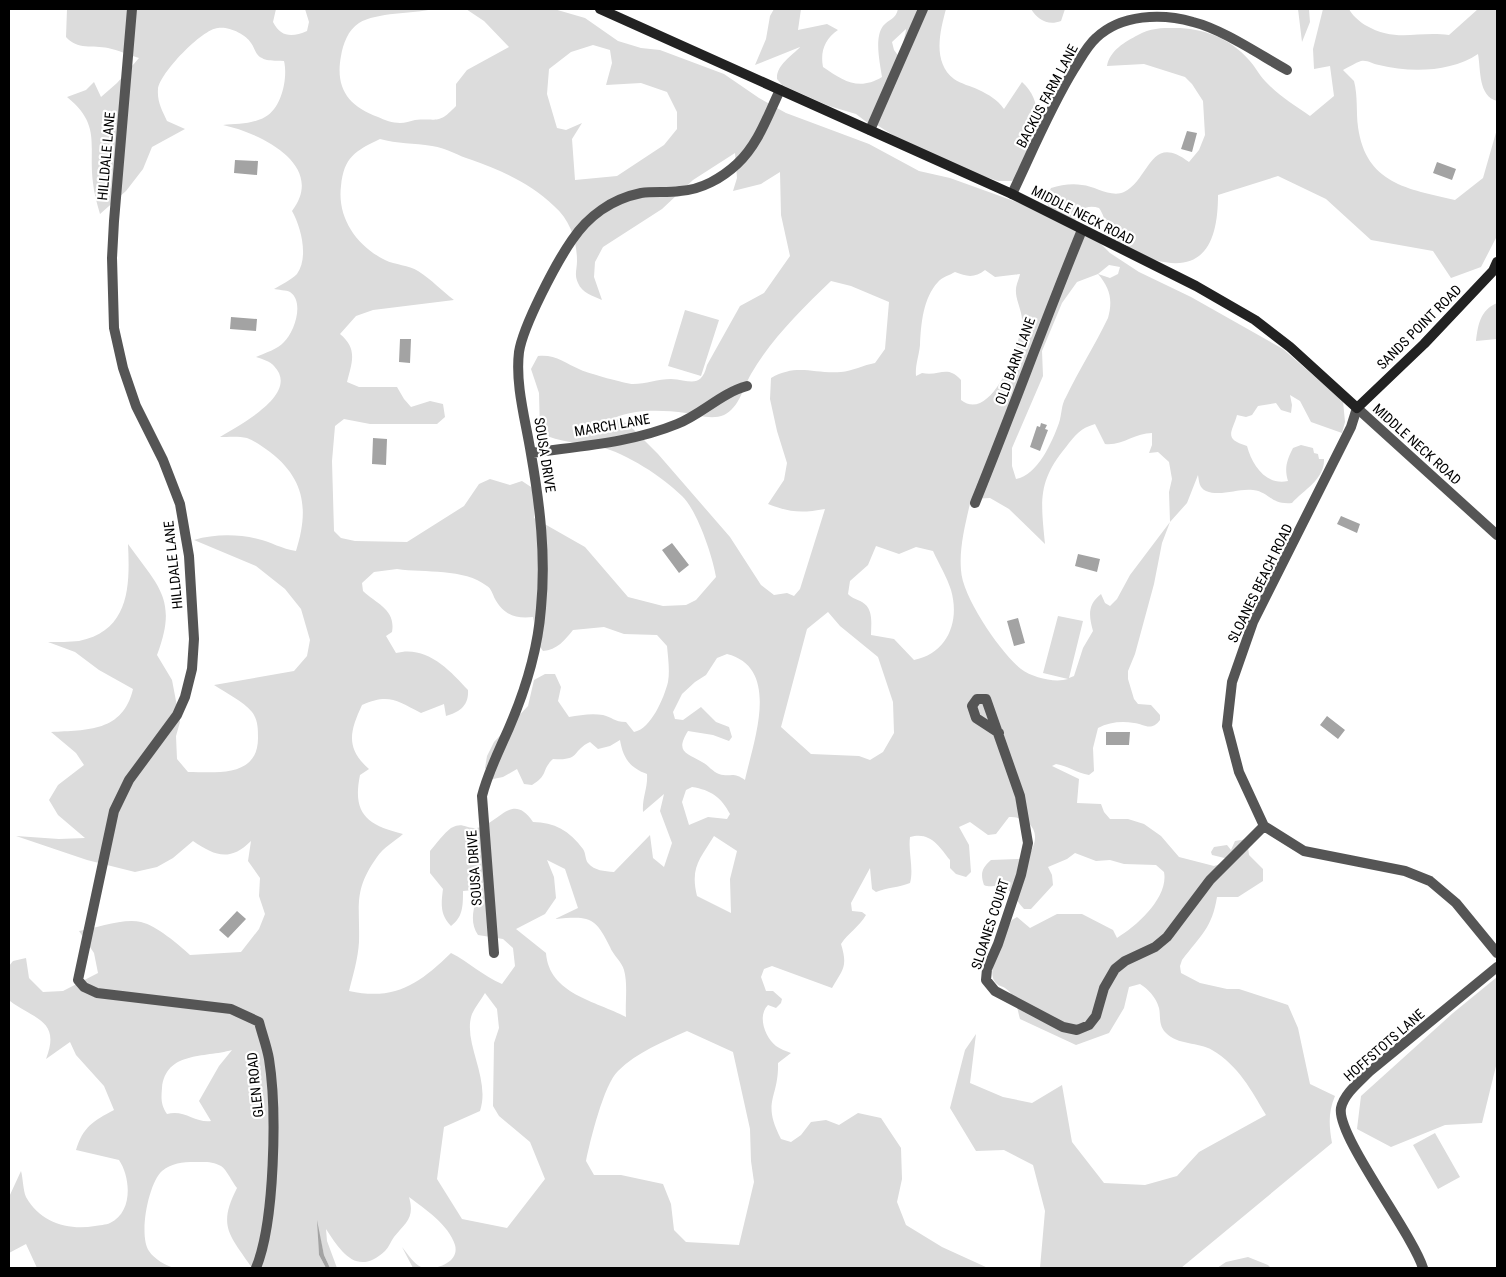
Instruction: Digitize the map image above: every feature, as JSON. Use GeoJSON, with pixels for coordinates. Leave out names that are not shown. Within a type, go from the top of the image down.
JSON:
{"type":"FeatureCollection","features":[{"type":"Feature","properties":{"kind":"main road","name":"MIDDLE NECK ROAD"},"geometry":{"type":"LineString","coordinates":[[600,9],[1012,194],[1196,286],[1254,320],[1290,347],[1357,408]]}},
{"type":"Feature","properties":{"kind":"main road","name":"SANDS POINT ROAD"},"geometry":{"type":"LineString","coordinates":[[1357,408],[1424,344],[1493,271],[1497,262]]}},
{"type":"Feature","properties":{"kind":"street","name":"HILLDALE LANE"},"geometry":{"type":"LineString","coordinates":[[81,984],[78,976],[114,811],[129,780],[177,715],[185,697],[192,669],[194,640],[189,556],[180,504],[163,460],[136,406],[123,368],[114,328],[113,230],[132,9]]}},
{"type":"Feature","properties":{"kind":"street"},"geometry":{"type":"LineString","coordinates":[[870,130],[922,9]]}},
{"type":"Feature","properties":{"kind":"street","name":"BACKUS FARM LANE"},"geometry":{"type":"LineString","coordinates":[[1012,194],[1064,85],[1088,47],[1110,28],[1127,21],[1165,16],[1194,22],[1211,29],[1287,70]]}},
{"type":"Feature","properties":{"kind":"street","name":"SOUSA DRIVE"},"geometry":{"type":"LineString","coordinates":[[494,953],[482,796],[487,778],[523,690],[532,658],[541,610],[542,531],[520,390],[519,350],[530,318],[571,240],[588,219],[620,200],[642,193],[693,189],[724,175],[738,164],[753,146],[780,90]]}},
{"type":"Feature","properties":{"kind":"street","name":"OLD BARN LANE"},"geometry":{"type":"LineString","coordinates":[[975,503],[1082,230]]}},
{"type":"Feature","properties":{"kind":"street","name":"MARCH LANE"},"geometry":{"type":"LineString","coordinates":[[531,453],[644,436],[679,424],[734,389],[747,386]]}},
{"type":"Feature","properties":{"kind":"street","name":"MIDDLE NECK ROAD"},"geometry":{"type":"LineString","coordinates":[[1357,408],[1497,535]]}},
{"type":"Feature","properties":{"kind":"street","name":"SLOANES BEACH ROAD"},"geometry":{"type":"LineString","coordinates":[[1264,826],[1239,772],[1232,750],[1228,726],[1232,682],[1254,622],[1351,426],[1357,408]]}},
{"type":"Feature","properties":{"kind":"street","name":"SLOANES COURT"},"geometry":{"type":"LineString","coordinates":[[999,733],[1020,796],[1028,843],[1021,875],[998,944],[987,969],[986,980],[995,991],[1063,1027],[1077,1030],[1089,1025],[1096,1016],[1104,988],[1115,969],[1125,961],[1154,947],[1166,937],[1210,880],[1264,826]]}},
{"type":"Feature","properties":{"kind":"street"},"geometry":{"type":"LineString","coordinates":[[1264,826],[1304,851],[1405,871],[1430,881],[1456,903],[1497,953]]}},
{"type":"Feature","properties":{"kind":"street","name":"HOFFSTOTS LANE"},"geometry":{"type":"LineString","coordinates":[[1423,1268],[1405,1232],[1353,1146],[1342,1120],[1341,1109],[1351,1090],[1369,1072],[1497,967]]}},
{"type":"Feature","properties":{"kind":"street","name":"GLEN ROAD"},"geometry":{"type":"LineString","coordinates":[[81,984],[96,993],[231,1009],[259,1022],[269,1059],[273,1115],[269,1211],[256,1268]]}},
{"type":"Feature","properties":{"kind":"shaded area"},"geometry":{"type":"Polygon","coordinates":[[[67,9],[276,9],[273,22],[276,27],[288,35],[292,35],[307,31],[309,22],[305,9],[434,9],[366,19],[352,29],[343,47],[340,77],[346,94],[368,113],[389,121],[402,123],[415,120],[437,119],[445,116],[456,106],[456,84],[467,70],[509,47],[484,21],[466,9],[554,9],[585,18],[618,41],[641,48],[660,50],[724,74],[759,98],[786,113],[869,144],[919,171],[950,178],[1053,215],[1045,200],[1051,188],[1078,184],[1108,193],[1124,192],[1133,186],[1158,155],[1166,152],[1176,154],[1189,162],[1199,150],[1205,135],[1203,101],[1185,77],[1144,64],[1107,66],[1111,55],[1119,47],[1142,33],[1160,28],[1185,28],[1206,32],[1225,40],[1242,52],[1275,91],[1310,116],[1334,96],[1330,66],[1314,69],[1313,49],[1323,9],[1349,9],[1360,22],[1386,34],[1449,35],[1478,9],[1497,9],[1497,101],[1486,94],[1483,88],[1478,54],[1443,68],[1417,70],[1391,68],[1361,61],[1343,70],[1354,81],[1358,127],[1363,146],[1370,161],[1392,181],[1406,187],[1455,200],[1483,178],[1497,129],[1497,236],[1481,267],[1451,278],[1433,251],[1371,240],[1326,199],[1278,176],[1218,195],[1212,239],[1206,249],[1197,257],[1186,262],[1172,263],[1155,260],[1123,247],[1108,230],[1099,208],[1090,207],[1083,209],[1077,215],[1075,223],[1110,253],[1139,272],[1191,297],[1283,349],[1343,401],[1345,422],[1342,433],[1311,422],[1300,401],[1290,395],[1291,413],[1281,410],[1276,403],[1258,406],[1252,415],[1246,417],[1237,415],[1231,434],[1232,437],[1239,443],[1247,446],[1256,467],[1267,477],[1280,482],[1288,481],[1286,468],[1289,456],[1293,448],[1301,445],[1313,448],[1314,453],[1318,454],[1319,459],[1324,459],[1321,472],[1313,484],[1292,503],[1279,502],[1259,491],[1253,490],[1212,493],[1204,490],[1199,482],[1198,475],[1187,503],[1170,522],[1162,543],[1154,584],[1135,654],[1128,671],[1128,679],[1134,699],[1138,704],[1151,705],[1160,715],[1160,720],[1154,726],[1120,722],[1098,728],[1093,748],[1094,771],[1089,775],[1056,764],[1052,766],[1079,779],[1077,803],[1101,804],[1104,812],[1110,819],[1128,819],[1144,824],[1161,836],[1179,857],[1214,866],[1233,860],[1212,855],[1211,852],[1214,847],[1227,845],[1231,850],[1235,841],[1247,839],[1249,855],[1263,869],[1263,881],[1238,897],[1217,897],[1209,924],[1182,960],[1180,966],[1181,973],[1200,983],[1227,989],[1239,989],[1288,1005],[1298,1028],[1310,1084],[1335,1096],[1330,1119],[1332,1143],[1181,1268],[1040,1268],[1045,1211],[1033,1165],[1004,1150],[976,1151],[950,1108],[965,1050],[976,1034],[970,1083],[1003,1097],[1032,1103],[1062,1085],[1072,1142],[1104,1183],[1145,1185],[1177,1176],[1199,1152],[1266,1115],[1244,1079],[1230,1063],[1207,1047],[1176,1040],[1163,1030],[1156,1000],[1140,984],[1129,987],[1124,1008],[1109,1033],[1076,1045],[1020,1019],[1012,994],[995,982],[992,969],[997,951],[1012,920],[1017,917],[1030,928],[1057,914],[1082,914],[1113,930],[1117,938],[1142,918],[1157,901],[1162,891],[1164,872],[1156,865],[1124,864],[1110,860],[1096,861],[1075,853],[1067,859],[1048,867],[1052,875],[1053,885],[1031,909],[1024,909],[1007,889],[1000,886],[984,885],[982,877],[984,868],[991,860],[1019,859],[1030,854],[1035,840],[1033,829],[1023,820],[1009,817],[996,834],[988,835],[970,822],[959,827],[969,845],[971,872],[966,877],[956,874],[950,868],[950,860],[942,850],[929,838],[923,836],[910,837],[910,883],[876,892],[872,889],[870,868],[851,903],[852,911],[862,912],[866,915],[841,944],[844,958],[843,968],[832,988],[772,966],[764,969],[761,977],[766,991],[773,991],[782,999],[776,1008],[768,1005],[765,1010],[763,1020],[766,1032],[776,1046],[791,1053],[778,1063],[778,1075],[772,1100],[772,1116],[781,1139],[791,1142],[801,1135],[811,1122],[826,1120],[839,1125],[858,1113],[881,1118],[901,1148],[902,1179],[897,1202],[906,1225],[942,1247],[988,1268],[432,1268],[445,1264],[454,1257],[455,1245],[442,1224],[409,1197],[411,1210],[406,1223],[386,1249],[375,1258],[366,1262],[358,1262],[351,1258],[344,1253],[326,1229],[327,1241],[337,1268],[330,1268],[324,1255],[318,1228],[319,1255],[326,1268],[252,1268],[232,1238],[227,1222],[231,1201],[237,1188],[221,1166],[205,1162],[181,1163],[166,1168],[157,1177],[149,1197],[145,1222],[146,1243],[154,1257],[174,1268],[37,1268],[26,1244],[9,1253],[9,1197],[21,1171],[25,1194],[32,1206],[47,1218],[65,1226],[85,1227],[110,1223],[123,1211],[128,1194],[126,1176],[119,1160],[76,1150],[86,1130],[100,1118],[114,1110],[104,1086],[76,1055],[70,1042],[46,1059],[50,1046],[48,1029],[43,1022],[10,1001],[9,966],[13,961],[26,958],[29,978],[43,992],[63,991],[98,973],[94,953],[79,931],[118,922],[134,921],[147,924],[160,931],[190,955],[241,952],[259,929],[265,914],[259,896],[260,878],[248,861],[251,841],[236,852],[222,854],[208,850],[193,841],[173,858],[157,867],[135,872],[87,860],[16,836],[59,839],[85,838],[58,815],[49,800],[58,785],[84,765],[76,753],[51,732],[90,729],[112,721],[121,714],[128,703],[133,689],[99,670],[75,652],[48,642],[79,641],[96,636],[117,617],[127,590],[128,544],[149,572],[162,595],[165,607],[166,620],[157,655],[172,680],[180,722],[176,736],[177,759],[188,772],[222,772],[234,770],[251,760],[256,751],[258,728],[254,715],[248,708],[214,685],[294,671],[307,656],[310,640],[301,609],[285,589],[256,566],[194,540],[226,535],[242,536],[263,540],[296,551],[300,536],[303,509],[297,484],[291,473],[282,462],[253,441],[241,437],[220,437],[253,417],[274,398],[280,387],[280,377],[272,364],[256,357],[275,349],[288,338],[296,317],[297,303],[294,297],[288,291],[274,289],[297,274],[303,259],[301,233],[292,211],[301,194],[301,179],[295,166],[284,154],[270,144],[254,135],[223,125],[255,121],[271,113],[280,100],[282,92],[285,75],[284,61],[267,60],[260,57],[249,40],[236,31],[227,28],[211,30],[202,36],[174,63],[160,82],[158,89],[159,102],[167,121],[185,129],[152,147],[143,169],[126,191],[100,214],[93,187],[89,127],[78,107],[67,97],[86,90],[94,82],[101,97],[117,83],[139,58],[108,48],[75,44],[66,37],[67,9]],[[593,45],[571,52],[549,69],[547,94],[557,128],[566,130],[582,123],[572,139],[575,180],[617,176],[664,145],[677,129],[677,112],[667,92],[641,83],[606,85],[612,63],[610,50],[593,45]],[[380,139],[357,151],[345,168],[341,186],[341,198],[346,220],[358,239],[375,254],[389,262],[418,271],[454,300],[373,310],[356,316],[340,334],[349,345],[352,356],[347,382],[359,387],[397,387],[411,407],[430,401],[443,404],[445,417],[437,424],[370,424],[344,419],[335,426],[332,461],[334,531],[341,538],[355,541],[407,542],[464,506],[479,484],[490,479],[510,485],[522,481],[531,487],[534,497],[534,518],[585,547],[628,597],[663,606],[686,605],[696,600],[716,577],[704,534],[688,503],[655,474],[632,460],[600,447],[562,441],[540,433],[539,393],[531,369],[538,356],[550,356],[585,371],[629,384],[671,379],[694,381],[702,377],[740,306],[764,293],[790,256],[781,215],[780,172],[761,184],[733,191],[737,178],[735,153],[693,180],[662,209],[603,247],[595,262],[594,277],[602,300],[585,292],[578,283],[576,275],[576,246],[572,231],[560,212],[536,191],[494,168],[448,150],[380,139]],[[1109,265],[1098,274],[1110,278],[1118,274],[1120,267],[1109,265]],[[985,270],[981,273],[967,276],[955,272],[942,279],[933,288],[924,312],[916,372],[916,376],[922,373],[947,372],[956,375],[961,380],[961,400],[973,405],[984,401],[994,391],[1003,377],[1017,345],[1022,320],[1016,293],[1020,274],[995,277],[985,270]],[[1098,274],[1077,282],[1062,303],[1042,351],[1043,376],[1012,448],[1012,466],[1016,479],[1031,471],[1043,457],[1059,423],[1064,400],[1108,318],[1110,300],[1108,289],[1098,274]],[[831,281],[798,314],[768,348],[751,374],[737,403],[724,415],[710,417],[677,412],[649,411],[631,413],[614,418],[628,424],[658,454],[730,537],[761,585],[774,595],[787,593],[794,596],[800,589],[825,509],[796,511],[768,504],[784,480],[787,463],[770,399],[771,378],[789,371],[841,372],[875,363],[885,349],[889,302],[851,286],[831,281]],[[1095,424],[1082,430],[1075,436],[1057,459],[1046,482],[1042,504],[1045,544],[1009,509],[990,498],[971,499],[961,552],[963,581],[975,609],[993,638],[1021,669],[1032,675],[1051,680],[1068,679],[1043,673],[1058,616],[1083,621],[1069,678],[1074,676],[1083,648],[1093,631],[1090,611],[1093,602],[1101,594],[1105,603],[1110,606],[1117,599],[1130,575],[1170,522],[1169,492],[1172,479],[1169,462],[1158,452],[1149,453],[1152,445],[1152,433],[1117,443],[1105,444],[1095,424]],[[876,546],[868,565],[850,581],[848,594],[866,605],[871,617],[871,635],[894,639],[914,660],[926,656],[935,650],[949,634],[954,613],[951,590],[933,551],[916,547],[899,554],[876,546]],[[397,569],[374,572],[362,583],[363,591],[384,608],[391,618],[392,632],[386,636],[396,653],[417,652],[436,661],[453,674],[468,690],[468,696],[462,708],[446,716],[444,704],[421,713],[399,702],[386,699],[371,701],[362,705],[358,714],[353,731],[353,746],[356,754],[369,769],[360,775],[358,799],[361,808],[371,822],[403,834],[380,854],[364,879],[359,898],[359,942],[349,991],[365,994],[393,992],[417,981],[451,953],[502,984],[515,966],[513,948],[503,939],[478,935],[473,922],[474,909],[484,882],[474,890],[463,891],[460,915],[451,926],[447,922],[442,909],[443,889],[430,873],[430,851],[451,828],[458,825],[471,828],[482,826],[511,809],[518,809],[525,813],[533,822],[555,826],[573,837],[585,852],[588,863],[597,869],[614,872],[650,835],[653,858],[664,867],[672,843],[660,811],[664,794],[643,812],[647,774],[636,769],[628,761],[620,740],[610,746],[598,749],[590,742],[584,745],[572,757],[553,759],[541,778],[532,785],[524,784],[517,769],[503,777],[493,779],[485,768],[487,756],[494,742],[528,706],[534,680],[545,674],[555,674],[561,687],[558,701],[569,717],[590,714],[603,715],[626,722],[634,732],[640,730],[656,712],[666,689],[669,673],[667,646],[657,635],[624,634],[604,627],[573,630],[557,647],[543,651],[538,644],[533,617],[521,617],[506,612],[495,599],[491,590],[478,580],[444,572],[397,569]],[[828,612],[807,629],[781,727],[811,754],[859,756],[870,760],[883,752],[894,733],[893,702],[878,657],[840,626],[828,612]],[[727,654],[717,658],[706,675],[682,694],[673,712],[675,719],[683,720],[701,707],[716,722],[729,727],[732,737],[729,741],[713,735],[688,731],[682,743],[682,748],[687,754],[717,773],[734,775],[745,780],[760,708],[759,690],[754,674],[744,662],[727,654]],[[692,787],[686,790],[682,802],[689,825],[708,817],[727,819],[730,814],[715,795],[692,787]],[[714,836],[701,857],[695,878],[697,896],[731,913],[730,879],[737,851],[714,836]],[[547,860],[554,877],[556,898],[545,914],[516,929],[546,953],[549,967],[565,987],[588,1001],[626,1017],[626,981],[623,967],[600,929],[590,920],[583,918],[555,919],[578,908],[565,869],[547,860]],[[485,993],[472,1014],[471,1036],[482,1086],[480,1111],[444,1127],[437,1179],[462,1219],[507,1228],[545,1179],[530,1142],[499,1116],[493,1106],[494,1043],[499,1028],[497,1009],[485,993]],[[687,1031],[633,1058],[613,1078],[598,1113],[591,1140],[586,1161],[594,1175],[621,1175],[663,1184],[671,1204],[674,1230],[686,1242],[739,1245],[754,1182],[750,1129],[733,1052],[687,1031]],[[232,1050],[188,1058],[171,1068],[165,1076],[162,1088],[162,1102],[167,1114],[179,1113],[200,1120],[211,1121],[199,1101],[219,1066],[232,1050]]]}},
{"type":"Feature","properties":{"kind":"shaded area"},"geometry":{"type":"Polygon","coordinates":[[[774,9],[801,9],[798,30],[827,24],[838,30],[824,46],[822,56],[823,67],[844,80],[858,84],[874,81],[882,77],[878,51],[880,31],[894,17],[898,9],[946,9],[940,36],[940,55],[947,72],[954,79],[989,96],[1004,109],[1022,82],[1031,93],[1036,104],[1036,129],[1016,178],[1012,181],[998,181],[958,168],[910,146],[877,125],[869,124],[856,114],[829,106],[782,85],[777,79],[779,69],[800,47],[755,65],[766,39],[770,16],[774,9]],[[906,29],[892,42],[894,50],[900,58],[906,29]]]}},
{"type":"Feature","properties":{"kind":"shaded area"},"geometry":{"type":"Polygon","coordinates":[[[1031,9],[1065,9],[1061,21],[1052,23],[1040,19],[1031,9]]]}},
{"type":"Feature","properties":{"kind":"shaded area"},"geometry":{"type":"Polygon","coordinates":[[[1298,9],[1309,9],[1310,22],[1302,42],[1298,9]]]}},
{"type":"Feature","properties":{"kind":"shaded area"},"geometry":{"type":"Polygon","coordinates":[[[1187,131],[1197,133],[1192,152],[1181,149],[1187,131]]]}},
{"type":"Feature","properties":{"kind":"shaded area"},"geometry":{"type":"Polygon","coordinates":[[[235,160],[258,161],[257,175],[234,173],[235,160]]]}},
{"type":"Feature","properties":{"kind":"shaded area"},"geometry":{"type":"Polygon","coordinates":[[[1437,162],[1456,169],[1452,180],[1433,173],[1437,162]]]}},
{"type":"Feature","properties":{"kind":"shaded area"},"geometry":{"type":"Polygon","coordinates":[[[1497,303],[1497,339],[1476,341],[1483,314],[1497,303]]]}},
{"type":"Feature","properties":{"kind":"shaded area"},"geometry":{"type":"Polygon","coordinates":[[[685,310],[719,320],[701,376],[668,366],[685,310]]]}},
{"type":"Feature","properties":{"kind":"shaded area"},"geometry":{"type":"Polygon","coordinates":[[[231,317],[257,319],[256,331],[230,329],[231,317]]]}},
{"type":"Feature","properties":{"kind":"shaded area"},"geometry":{"type":"Polygon","coordinates":[[[400,339],[411,339],[410,363],[399,362],[400,339]]]}},
{"type":"Feature","properties":{"kind":"shaded area"},"geometry":{"type":"Polygon","coordinates":[[[1041,423],[1047,425],[1045,429],[1048,430],[1040,451],[1030,447],[1037,426],[1040,427],[1041,423]]]}},
{"type":"Feature","properties":{"kind":"shaded area"},"geometry":{"type":"Polygon","coordinates":[[[373,438],[387,439],[386,465],[372,464],[373,438]]]}},
{"type":"Feature","properties":{"kind":"shaded area"},"geometry":{"type":"Polygon","coordinates":[[[1341,516],[1360,524],[1357,533],[1337,524],[1341,516]]]}},
{"type":"Feature","properties":{"kind":"shaded area"},"geometry":{"type":"Polygon","coordinates":[[[672,543],[689,565],[679,573],[662,550],[672,543]]]}},
{"type":"Feature","properties":{"kind":"shaded area"},"geometry":{"type":"Polygon","coordinates":[[[1078,554],[1100,559],[1097,572],[1075,566],[1078,554]]]}},
{"type":"Feature","properties":{"kind":"shaded area"},"geometry":{"type":"Polygon","coordinates":[[[1018,618],[1025,643],[1014,646],[1007,621],[1018,618]]]}},
{"type":"Feature","properties":{"kind":"shaded area"},"geometry":{"type":"Polygon","coordinates":[[[1327,716],[1345,730],[1338,739],[1320,725],[1327,716]]]}},
{"type":"Feature","properties":{"kind":"shaded area"},"geometry":{"type":"Polygon","coordinates":[[[1106,732],[1130,732],[1129,745],[1106,745],[1106,732]]]}},
{"type":"Feature","properties":{"kind":"shaded area"},"geometry":{"type":"Polygon","coordinates":[[[237,911],[246,919],[228,938],[219,930],[237,911]]]}},
{"type":"Feature","properties":{"kind":"shaded area"},"geometry":{"type":"Polygon","coordinates":[[[1497,977],[1497,1062],[1482,1123],[1445,1125],[1391,1147],[1357,1129],[1361,1096],[1453,1013],[1497,977]]]}},
{"type":"Feature","properties":{"kind":"shaded area"},"geometry":{"type":"Polygon","coordinates":[[[1435,1133],[1460,1177],[1438,1189],[1413,1145],[1435,1133]]]}},
{"type":"Feature","properties":{"kind":"shaded area"},"geometry":{"type":"Polygon","coordinates":[[[317,1220],[324,1255],[330,1268],[326,1268],[319,1255],[317,1220]]]}},
{"type":"Feature","properties":{"kind":"shaded area"},"geometry":{"type":"Polygon","coordinates":[[[402,1247],[411,1258],[426,1268],[413,1268],[402,1247]]]}},
{"type":"Feature","properties":{"kind":"shaded area"},"geometry":{"type":"Polygon","coordinates":[[[1248,1257],[1271,1268],[1217,1268],[1226,1262],[1248,1257]]]}}]}
